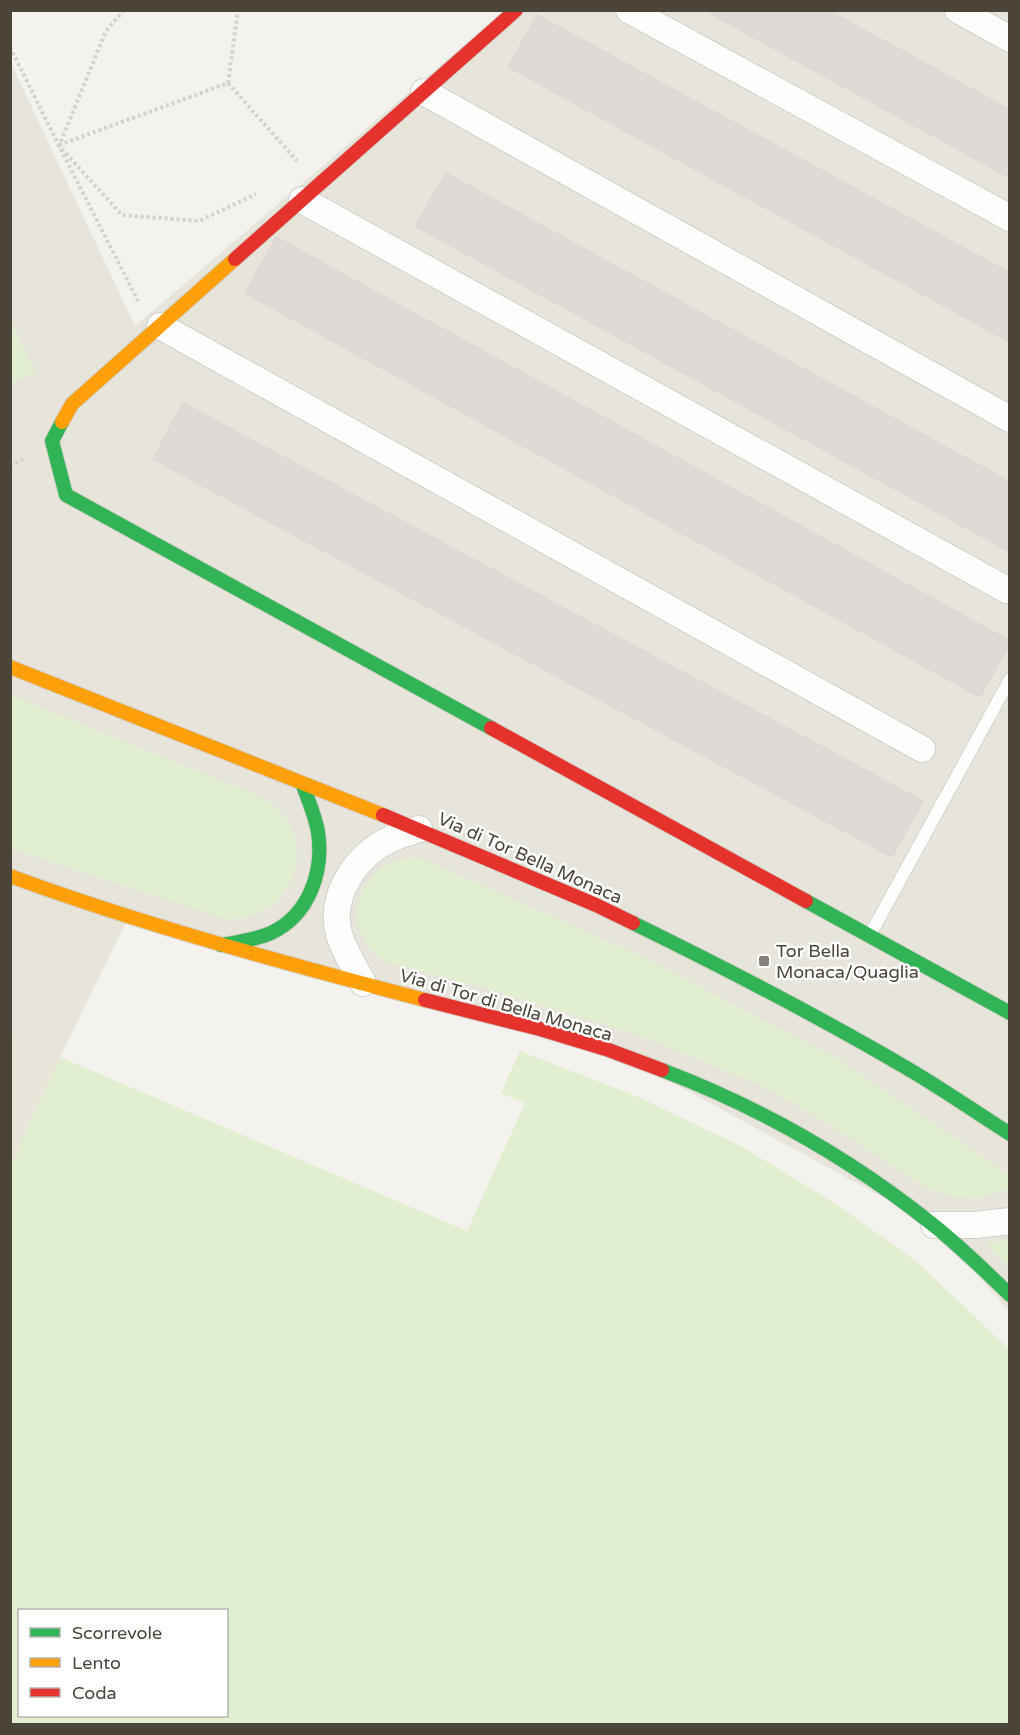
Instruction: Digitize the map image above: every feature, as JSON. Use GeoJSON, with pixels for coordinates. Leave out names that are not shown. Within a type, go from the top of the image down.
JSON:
{"type":"FeatureCollection","features":[{"type":"Feature","properties":{"kind":"main road"},"geometry":{"type":"LineString","coordinates":[[516,10],[72,404],[52,441],[66,495],[1010,1013]]}},
{"type":"Feature","properties":{"kind":"main road","name":"Via di Tor Bella Monaca"},"geometry":{"type":"LineString","coordinates":[[10,667],[419,829],[596,905],[733,972],[912,1071],[1010,1134]]}},
{"type":"Feature","properties":{"kind":"main road"},"geometry":{"type":"LineString","coordinates":[[222,945],[261,937],[278,930],[301,911],[309,898],[318,870],[320,843],[302,783]]}},
{"type":"Feature","properties":{"kind":"main road","name":"Via di Tor di Bella Monaca"},"geometry":{"type":"LineString","coordinates":[[10,876],[128,918],[541,1030],[671,1074],[717,1093],[775,1121],[827,1151],[892,1194],[934,1225],[1010,1295]]}},
{"type":"Feature","properties":{"kind":"street"},"geometry":{"type":"LineString","coordinates":[[629,10],[1010,218]]}},
{"type":"Feature","properties":{"kind":"street"},"geometry":{"type":"LineString","coordinates":[[958,10],[1010,39]]}},
{"type":"Feature","properties":{"kind":"street"},"geometry":{"type":"LineString","coordinates":[[424,92],[1010,419]]}},
{"type":"Feature","properties":{"kind":"street"},"geometry":{"type":"LineString","coordinates":[[302,200],[1007,590]]}},
{"type":"Feature","properties":{"kind":"street"},"geometry":{"type":"LineString","coordinates":[[153,332],[922,749]]}},
{"type":"Feature","properties":{"kind":"street"},"geometry":{"type":"LineString","coordinates":[[363,983],[339,935],[338,905],[342,890],[348,877],[371,851],[387,841],[419,829]]}},
{"type":"Feature","properties":{"kind":"street"},"geometry":{"type":"LineString","coordinates":[[934,1225],[975,1225],[1010,1221]]}},
{"type":"Feature","properties":{"kind":"lane"},"geometry":{"type":"LineString","coordinates":[[870,936],[1010,679]]}},
{"type":"Feature","properties":{"kind":"path"},"geometry":{"type":"LineString","coordinates":[[58,146],[106,31],[124,10]]}},
{"type":"Feature","properties":{"kind":"path"},"geometry":{"type":"LineString","coordinates":[[238,10],[228,83],[301,166]]}},
{"type":"Feature","properties":{"kind":"path"},"geometry":{"type":"LineString","coordinates":[[10,47],[153,332]]}},
{"type":"Feature","properties":{"kind":"path"},"geometry":{"type":"LineString","coordinates":[[58,146],[228,83]]}},
{"type":"Feature","properties":{"kind":"path"},"geometry":{"type":"LineString","coordinates":[[58,146],[122,215],[199,221],[264,190]]}},
{"type":"Feature","properties":{"kind":"shaded area"},"geometry":{"type":"Polygon","coordinates":[[[504,11],[1009,11],[1009,1311],[934,1225],[627,1058],[128,918],[60,1057],[11,1266],[11,63],[135,326],[504,11]]]}},
{"type":"Feature","properties":{"kind":"shaded area"},"geometry":{"type":"Polygon","coordinates":[[[11,1034],[60,1057],[11,1165],[11,1034]]]}},
{"type":"Feature","properties":{"kind":"green space"},"geometry":{"type":"Polygon","coordinates":[[[11,322],[36,371],[10,384],[11,322]]]}},
{"type":"Feature","properties":{"kind":"green space"},"geometry":{"type":"Polygon","coordinates":[[[10,695],[257,795],[271,804],[286,818],[295,835],[297,862],[288,887],[270,907],[258,914],[226,919],[11,849],[10,695]]]}},
{"type":"Feature","properties":{"kind":"green space"},"geometry":{"type":"Polygon","coordinates":[[[409,858],[423,859],[641,956],[838,1059],[1009,1175],[1009,1189],[981,1198],[954,1197],[927,1188],[809,1112],[755,1083],[643,1037],[488,989],[386,962],[367,945],[360,932],[357,912],[359,901],[368,882],[383,867],[389,863],[409,858]]]}},
{"type":"Feature","properties":{"kind":"green space"},"geometry":{"type":"Polygon","coordinates":[[[520,1051],[641,1098],[746,1149],[836,1204],[916,1261],[1009,1349],[1009,1724],[11,1724],[11,1165],[60,1057],[467,1231],[525,1103],[501,1093],[520,1051]]]}},
{"type":"Feature","properties":{"kind":"green space"},"geometry":{"type":"Polygon","coordinates":[[[1010,1239],[1009,1268],[987,1244],[1010,1239]]]}},
{"type":"Feature","properties":{"kind":"building"},"geometry":{"type":"Polygon","coordinates":[[[704,10],[828,10],[1010,110],[1010,178],[704,10]]]}},
{"type":"Feature","properties":{"kind":"building"},"geometry":{"type":"Polygon","coordinates":[[[537,15],[1010,273],[1010,342],[508,67],[537,15]]]}},
{"type":"Feature","properties":{"kind":"building"},"geometry":{"type":"Polygon","coordinates":[[[446,173],[1010,482],[1010,552],[415,226],[446,173]]]}},
{"type":"Feature","properties":{"kind":"building"},"geometry":{"type":"Polygon","coordinates":[[[276,237],[1010,641],[980,697],[245,293],[276,237]]]}},
{"type":"Feature","properties":{"kind":"building"},"geometry":{"type":"Polygon","coordinates":[[[183,403],[923,801],[892,857],[153,459],[183,403]]]}},
{"type":"Feature","properties":{"kind":"traffic: fast"},"geometry":{"type":"LineString","coordinates":[[62,422],[52,441],[66,495],[491,728]]}},
{"type":"Feature","properties":{"kind":"traffic: fast"},"geometry":{"type":"LineString","coordinates":[[221,945],[271,933],[295,915],[311,891],[319,862],[318,832],[302,783]]}},
{"type":"Feature","properties":{"kind":"traffic: fast"},"geometry":{"type":"LineString","coordinates":[[806,901],[1010,1013]]}},
{"type":"Feature","properties":{"kind":"traffic: fast"},"geometry":{"type":"LineString","coordinates":[[633,923],[842,1031],[923,1078],[1010,1134]]}},
{"type":"Feature","properties":{"kind":"traffic: fast"},"geometry":{"type":"LineString","coordinates":[[662,1070],[769,1118],[837,1156],[932,1224],[1010,1295]]}},
{"type":"Feature","properties":{"kind":"traffic: slow"},"geometry":{"type":"LineString","coordinates":[[62,422],[72,404],[235,259]]}},
{"type":"Feature","properties":{"kind":"traffic: slow"},"geometry":{"type":"LineString","coordinates":[[10,667],[383,815]]}},
{"type":"Feature","properties":{"kind":"traffic: slow"},"geometry":{"type":"LineString","coordinates":[[10,876],[164,927],[268,958],[425,1000]]}},
{"type":"Feature","properties":{"kind":"traffic: jam"},"geometry":{"type":"LineString","coordinates":[[235,259],[516,10]]}},
{"type":"Feature","properties":{"kind":"traffic: jam"},"geometry":{"type":"LineString","coordinates":[[491,728],[806,901]]}},
{"type":"Feature","properties":{"kind":"traffic: jam"},"geometry":{"type":"LineString","coordinates":[[383,815],[596,905],[633,923]]}},
{"type":"Feature","properties":{"kind":"traffic: jam"},"geometry":{"type":"LineString","coordinates":[[425,1000],[540,1029],[606,1049],[662,1070]]}},
{"type":"Feature","properties":{"kind":"place","name":"Tor Bella Monaca/Quaglia"},"geometry":{"type":"Point","coordinates":[764,961]}}]}
